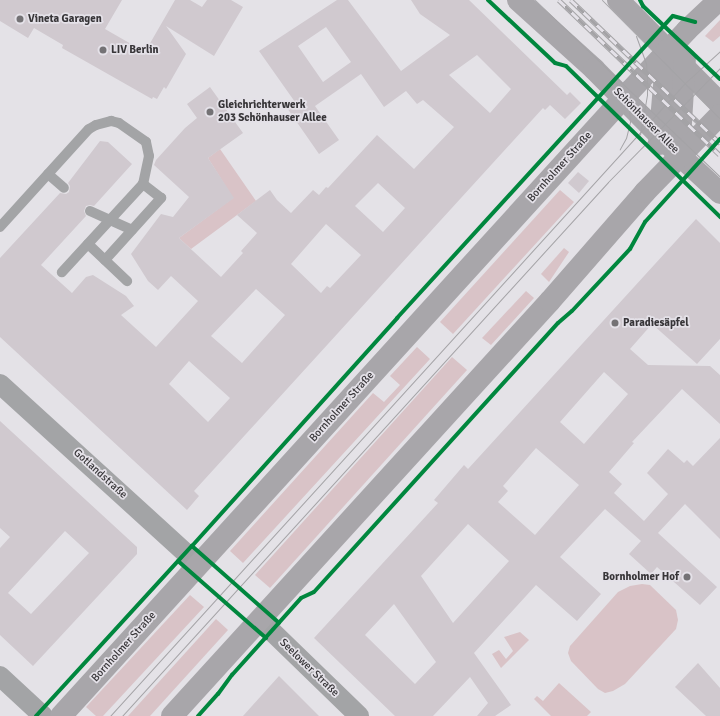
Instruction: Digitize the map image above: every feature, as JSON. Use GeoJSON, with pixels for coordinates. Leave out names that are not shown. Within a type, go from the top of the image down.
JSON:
{"type":"FeatureCollection","features":[{"type":"Feature","properties":{"kind":"main road","name":"Schönhauser Allee"},"geometry":{"type":"LineString","coordinates":[[518,0],[623,98],[679,155],[720,193]]}},
{"type":"Feature","properties":{"kind":"main road"},"geometry":{"type":"LineString","coordinates":[[618,0],[720,103]]}},
{"type":"Feature","properties":{"kind":"main road","name":"Bornholmer Straße"},"geometry":{"type":"LineString","coordinates":[[61,716],[667,50],[719,0]]}},
{"type":"Feature","properties":{"kind":"main road"},"geometry":{"type":"LineString","coordinates":[[679,155],[687,30]]}},
{"type":"Feature","properties":{"kind":"main road"},"geometry":{"type":"LineString","coordinates":[[656,180],[667,50]]}},
{"type":"Feature","properties":{"kind":"main road"},"geometry":{"type":"LineString","coordinates":[[172,716],[550,301],[656,180],[720,115]]}},
{"type":"Feature","properties":{"kind":"street","name":"Gotlandstraße"},"geometry":{"type":"LineString","coordinates":[[0,384],[199,564]]}},
{"type":"Feature","properties":{"kind":"street","name":"Seelower Straße"},"geometry":{"type":"LineString","coordinates":[[260,620],[359,716]]}},
{"type":"Feature","properties":{"kind":"street"},"geometry":{"type":"LineString","coordinates":[[0,676],[43,716]]}},
{"type":"Feature","properties":{"kind":"lane"},"geometry":{"type":"LineString","coordinates":[[0,227],[89,130],[96,125],[111,121],[119,123],[146,142],[149,156],[143,184],[62,272]]}},
{"type":"Feature","properties":{"kind":"lane"},"geometry":{"type":"LineString","coordinates":[[48,174],[64,188]]}},
{"type":"Feature","properties":{"kind":"lane"},"geometry":{"type":"LineString","coordinates":[[105,260],[161,198],[143,184]]}},
{"type":"Feature","properties":{"kind":"lane"},"geometry":{"type":"LineString","coordinates":[[96,235],[92,213],[110,219],[132,230]]}},
{"type":"Feature","properties":{"kind":"lane"},"geometry":{"type":"LineString","coordinates":[[88,244],[128,281]]}},
{"type":"Feature","properties":{"kind":"shaded area"},"geometry":{"type":"Polygon","coordinates":[[[720,20],[720,36],[713,42],[705,36],[720,20]]]}},
{"type":"Feature","properties":{"kind":"shaded area"},"geometry":{"type":"Polygon","coordinates":[[[220,149],[256,201],[191,249],[179,238],[233,198],[208,158],[220,149]]]}},
{"type":"Feature","properties":{"kind":"shaded area"},"geometry":{"type":"Polygon","coordinates":[[[560,190],[574,202],[453,334],[440,322],[560,190]]]}},
{"type":"Feature","properties":{"kind":"shaded area"},"geometry":{"type":"Polygon","coordinates":[[[564,248],[569,252],[549,282],[541,274],[564,248]]]}},
{"type":"Feature","properties":{"kind":"shaded area"},"geometry":{"type":"Polygon","coordinates":[[[526,291],[534,298],[491,345],[482,338],[526,291]]]}},
{"type":"Feature","properties":{"kind":"shaded area"},"geometry":{"type":"Polygon","coordinates":[[[417,347],[430,359],[243,563],[230,551],[373,393],[384,402],[400,385],[390,376],[417,347]]]}},
{"type":"Feature","properties":{"kind":"shaded area"},"geometry":{"type":"Polygon","coordinates":[[[452,357],[467,370],[270,588],[255,575],[452,357]]]}},
{"type":"Feature","properties":{"kind":"shaded area"},"geometry":{"type":"Polygon","coordinates":[[[642,584],[650,585],[676,610],[678,620],[676,629],[625,684],[613,691],[605,693],[598,689],[571,661],[568,653],[570,646],[618,592],[630,586],[642,584]]]}},
{"type":"Feature","properties":{"kind":"shaded area"},"geometry":{"type":"Polygon","coordinates":[[[190,595],[204,607],[103,716],[96,716],[86,707],[190,595]]]}},
{"type":"Feature","properties":{"kind":"shaded area"},"geometry":{"type":"Polygon","coordinates":[[[216,619],[228,630],[150,716],[128,716],[216,619]]]}},
{"type":"Feature","properties":{"kind":"shaded area"},"geometry":{"type":"Polygon","coordinates":[[[520,632],[529,640],[501,668],[492,654],[499,650],[506,659],[513,651],[504,637],[520,632]]]}},
{"type":"Feature","properties":{"kind":"shaded area"},"geometry":{"type":"Polygon","coordinates":[[[559,683],[591,712],[587,716],[551,716],[534,699],[537,696],[543,701],[559,683]]]}},
{"type":"Feature","properties":{"kind":"building","name":"LIV Berlin"},"geometry":{"type":"Polygon","coordinates":[[[0,0],[122,0],[105,29],[145,52],[175,0],[190,0],[202,7],[207,0],[231,0],[243,7],[214,56],[166,26],[186,54],[166,89],[164,87],[157,99],[153,97],[152,99],[62,48],[63,45],[34,28],[28,38],[0,21],[0,0]]]}},
{"type":"Feature","properties":{"kind":"building"},"geometry":{"type":"Polygon","coordinates":[[[337,0],[348,0],[401,71],[450,35],[420,14],[411,0],[469,0],[567,95],[570,92],[581,103],[565,119],[550,105],[545,110],[543,108],[194,491],[199,496],[187,510],[0,337],[0,258],[60,193],[66,194],[69,192],[70,186],[68,183],[100,141],[108,142],[132,164],[94,206],[86,206],[84,211],[86,216],[41,265],[72,293],[86,277],[93,275],[126,296],[134,306],[121,315],[156,347],[198,301],[171,276],[158,290],[148,281],[131,254],[161,214],[173,217],[189,197],[154,165],[156,160],[185,128],[197,118],[187,104],[210,87],[243,133],[208,158],[234,198],[179,238],[221,277],[243,253],[241,251],[257,233],[237,215],[270,190],[277,200],[291,213],[313,190],[319,195],[326,187],[328,188],[377,135],[414,169],[454,127],[423,100],[417,104],[406,91],[384,107],[361,74],[315,106],[339,140],[319,154],[287,108],[295,102],[259,51],[337,0]],[[326,27],[298,46],[323,82],[351,62],[326,27]],[[477,55],[449,75],[490,113],[511,89],[477,55]],[[378,183],[355,206],[383,232],[405,208],[378,183]],[[326,224],[291,264],[321,293],[327,286],[330,288],[361,255],[326,224]],[[256,289],[211,336],[242,363],[285,315],[256,289]],[[189,361],[169,384],[208,422],[230,398],[189,361]]]}},
{"type":"Feature","properties":{"kind":"building"},"geometry":{"type":"Polygon","coordinates":[[[578,172],[589,181],[579,193],[568,183],[578,172]]]}},
{"type":"Feature","properties":{"kind":"building"},"geometry":{"type":"Polygon","coordinates":[[[696,219],[720,243],[720,339],[697,364],[652,324],[630,349],[648,365],[710,366],[720,375],[720,424],[682,389],[632,442],[634,443],[609,472],[622,484],[614,493],[644,521],[668,494],[647,473],[668,449],[684,463],[687,460],[693,466],[720,438],[720,539],[685,504],[658,533],[717,587],[700,605],[657,567],[651,574],[629,554],[641,541],[605,509],[560,557],[601,594],[577,621],[536,585],[474,653],[511,705],[495,716],[477,716],[488,703],[470,677],[433,716],[395,716],[314,638],[438,503],[434,500],[464,465],[468,469],[696,219]],[[604,372],[560,422],[584,444],[628,394],[604,372]],[[536,448],[503,486],[508,491],[498,502],[535,535],[579,485],[536,448]],[[468,524],[421,576],[453,623],[509,561],[468,524]],[[394,604],[365,635],[415,684],[436,662],[394,604]]]}},
{"type":"Feature","properties":{"kind":"building"},"geometry":{"type":"Polygon","coordinates":[[[0,421],[137,547],[137,554],[33,666],[0,635],[0,548],[10,537],[0,528],[0,421]],[[65,531],[8,593],[31,614],[89,553],[65,531]]]}},
{"type":"Feature","properties":{"kind":"building"},"geometry":{"type":"Polygon","coordinates":[[[698,663],[720,688],[720,716],[706,716],[675,687],[698,663]]]}},
{"type":"Feature","properties":{"kind":"building"},"geometry":{"type":"Polygon","coordinates":[[[279,676],[319,716],[243,716],[279,676]]]}},
{"type":"Feature","properties":{"kind":"tram line"},"geometry":{"type":"LineString","coordinates":[[535,0],[720,177]]}},
{"type":"Feature","properties":{"kind":"tram line"},"geometry":{"type":"LineString","coordinates":[[602,0],[720,119]]}},
{"type":"Feature","properties":{"kind":"tram line"},"geometry":{"type":"LineString","coordinates":[[636,36],[646,63],[647,78],[647,95],[640,134]]}},
{"type":"Feature","properties":{"kind":"tram line"},"geometry":{"type":"LineString","coordinates":[[110,716],[685,83],[720,51]]}},
{"type":"Feature","properties":{"kind":"tram line"},"geometry":{"type":"LineString","coordinates":[[122,716],[608,182],[720,68]]}},
{"type":"Feature","properties":{"kind":"tram line"},"geometry":{"type":"LineString","coordinates":[[614,79],[629,108],[630,122],[626,138],[620,149]]}},
{"type":"Feature","properties":{"kind":"railway"},"geometry":{"type":"LineString","coordinates":[[559,0],[720,155]]}},
{"type":"Feature","properties":{"kind":"railway"},"geometry":{"type":"LineString","coordinates":[[571,0],[720,143]]}},
{"type":"Feature","properties":{"kind":"cycle path"},"geometry":{"type":"LineString","coordinates":[[488,0],[555,63],[566,66],[720,217]]}},
{"type":"Feature","properties":{"kind":"cycle path"},"geometry":{"type":"LineString","coordinates":[[640,0],[643,6],[720,79]]}},
{"type":"Feature","properties":{"kind":"cycle path"},"geometry":{"type":"LineString","coordinates":[[36,716],[673,16],[695,22]]}},
{"type":"Feature","properties":{"kind":"cycle path"},"geometry":{"type":"LineString","coordinates":[[198,716],[218,694],[232,675],[301,598],[314,592],[558,323],[572,311],[630,249],[645,222],[720,139]]}},
{"type":"Feature","properties":{"kind":"cycle path"},"geometry":{"type":"LineString","coordinates":[[192,546],[279,623]]}},
{"type":"Feature","properties":{"kind":"cycle path"},"geometry":{"type":"LineString","coordinates":[[178,561],[266,638]]}},
{"type":"Feature","properties":{"kind":"place","name":"Vineta Garagen"},"geometry":{"type":"Point","coordinates":[20,19]}},
{"type":"Feature","properties":{"kind":"place","name":"LIV Berlin"},"geometry":{"type":"Point","coordinates":[103,50]}},
{"type":"Feature","properties":{"kind":"place","name":"Gleichrichterwerk 203 Schönhauser Allee"},"geometry":{"type":"Point","coordinates":[210,112]}},
{"type":"Feature","properties":{"kind":"place","name":"Paradiesäpfel"},"geometry":{"type":"Point","coordinates":[615,323]}},
{"type":"Feature","properties":{"kind":"place","name":"Bornholmer Hof"},"geometry":{"type":"Point","coordinates":[687,577]}}]}
